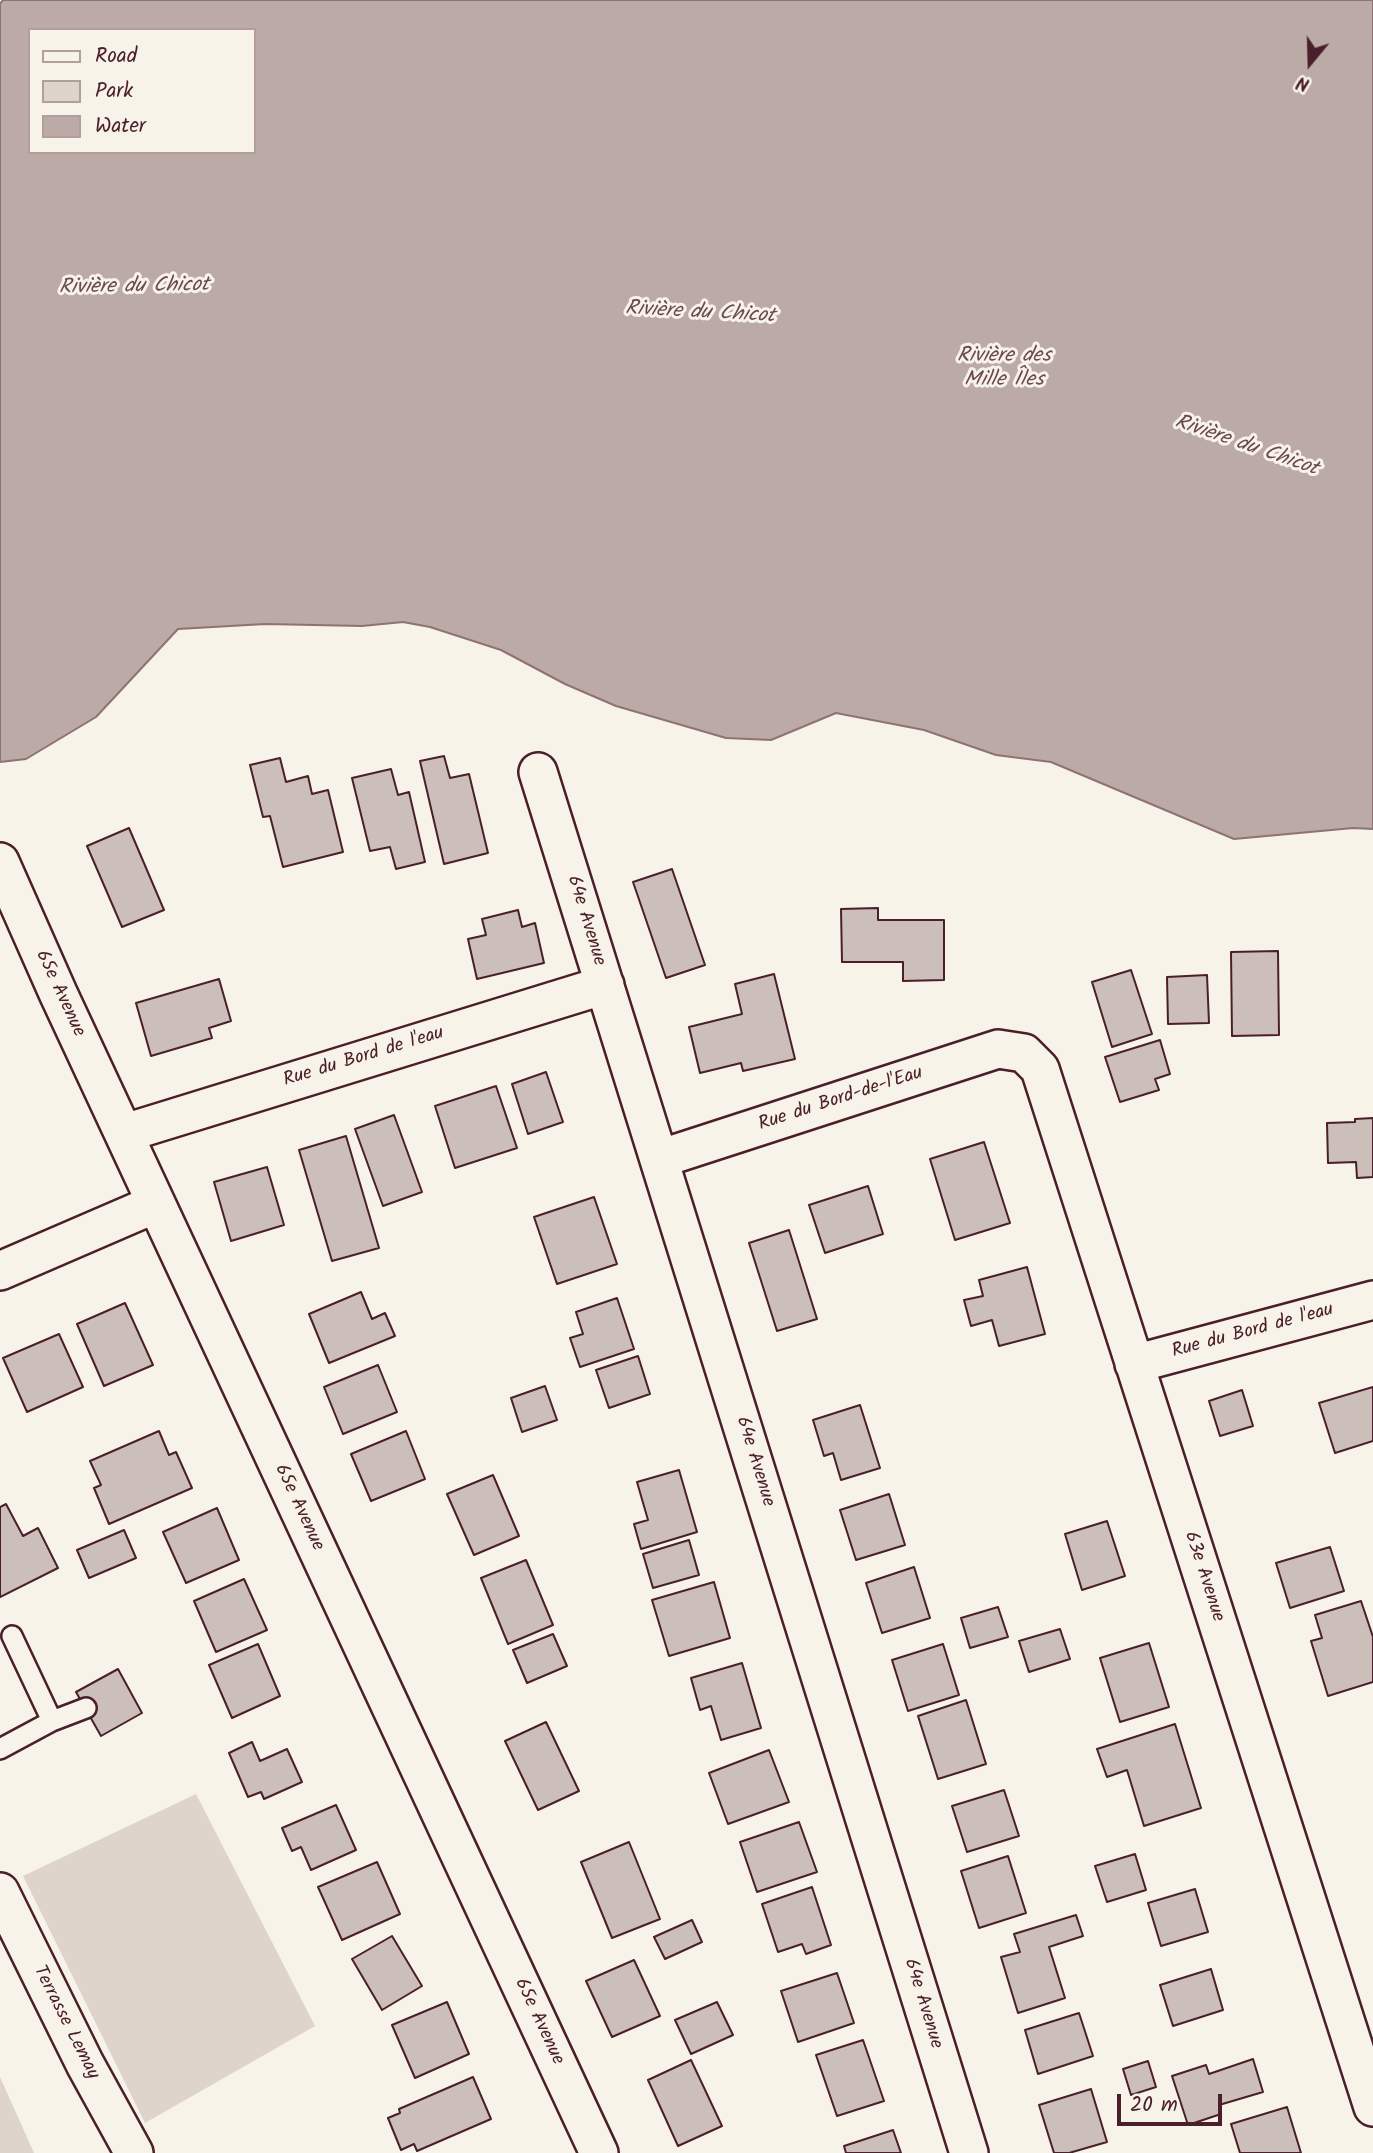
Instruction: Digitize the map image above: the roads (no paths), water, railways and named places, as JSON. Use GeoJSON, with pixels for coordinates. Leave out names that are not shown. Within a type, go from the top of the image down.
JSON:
{"type":"FeatureCollection","features":[{"type":"Feature","properties":{"kind":"street","name":"64e Avenue"},"geometry":{"type":"LineString","coordinates":[[538,772],[969,2153]]}},
{"type":"Feature","properties":{"kind":"street","name":"65e Avenue"},"geometry":{"type":"LineString","coordinates":[[0,862],[155,1204],[599,2153]]}},
{"type":"Feature","properties":{"kind":"street","name":"Rue du Bord de l'eau"},"geometry":{"type":"LineString","coordinates":[[125,1133],[605,985]]}},
{"type":"Feature","properties":{"kind":"street","name":"Rue du Bord-de-l'Eau"},"geometry":{"type":"LineString","coordinates":[[659,1159],[998,1049],[1024,1053]]}},
{"type":"Feature","properties":{"kind":"street","name":"63e Avenue"},"geometry":{"type":"LineString","coordinates":[[1024,1053],[1041,1069],[1373,2107]]}},
{"type":"Feature","properties":{"kind":"street"},"geometry":{"type":"LineString","coordinates":[[0,1271],[155,1204]]}},
{"type":"Feature","properties":{"kind":"street","name":"Rue du Bord de l'eau"},"geometry":{"type":"LineString","coordinates":[[1134,1364],[1373,1300]]}},
{"type":"Feature","properties":{"kind":"street","name":"Terrasse Lemay"},"geometry":{"type":"LineString","coordinates":[[0,1892],[85,2064],[134,2153]]}},
{"type":"Feature","properties":{"kind":"lane"},"geometry":{"type":"LineString","coordinates":[[12,1636],[52,1721]]}},
{"type":"Feature","properties":{"kind":"lane"},"geometry":{"type":"LineString","coordinates":[[0,1749],[52,1721],[86,1708]]}},
{"type":"Feature","properties":{"kind":"water","name":"Rivière des Mille Îles"},"geometry":{"type":"Polygon","coordinates":[[[3,0],[1373,0],[1373,829],[1353,828],[1234,839],[1051,762],[996,755],[924,730],[836,713],[771,740],[726,738],[616,706],[565,684],[501,650],[430,627],[403,622],[362,626],[265,624],[178,629],[96,717],[26,759],[0,762],[0,4],[3,0]]]}},
{"type":"Feature","properties":{"kind":"water label","name":"Rivière du Chicot"},"geometry":{"type":"Point","coordinates":[134,288]}},
{"type":"Feature","properties":{"kind":"water label","name":"Rivière du Chicot"},"geometry":{"type":"Point","coordinates":[700,314]}},
{"type":"Feature","properties":{"kind":"water label","name":"Rivière du Chicot"},"geometry":{"type":"Point","coordinates":[1246,447]}}]}
